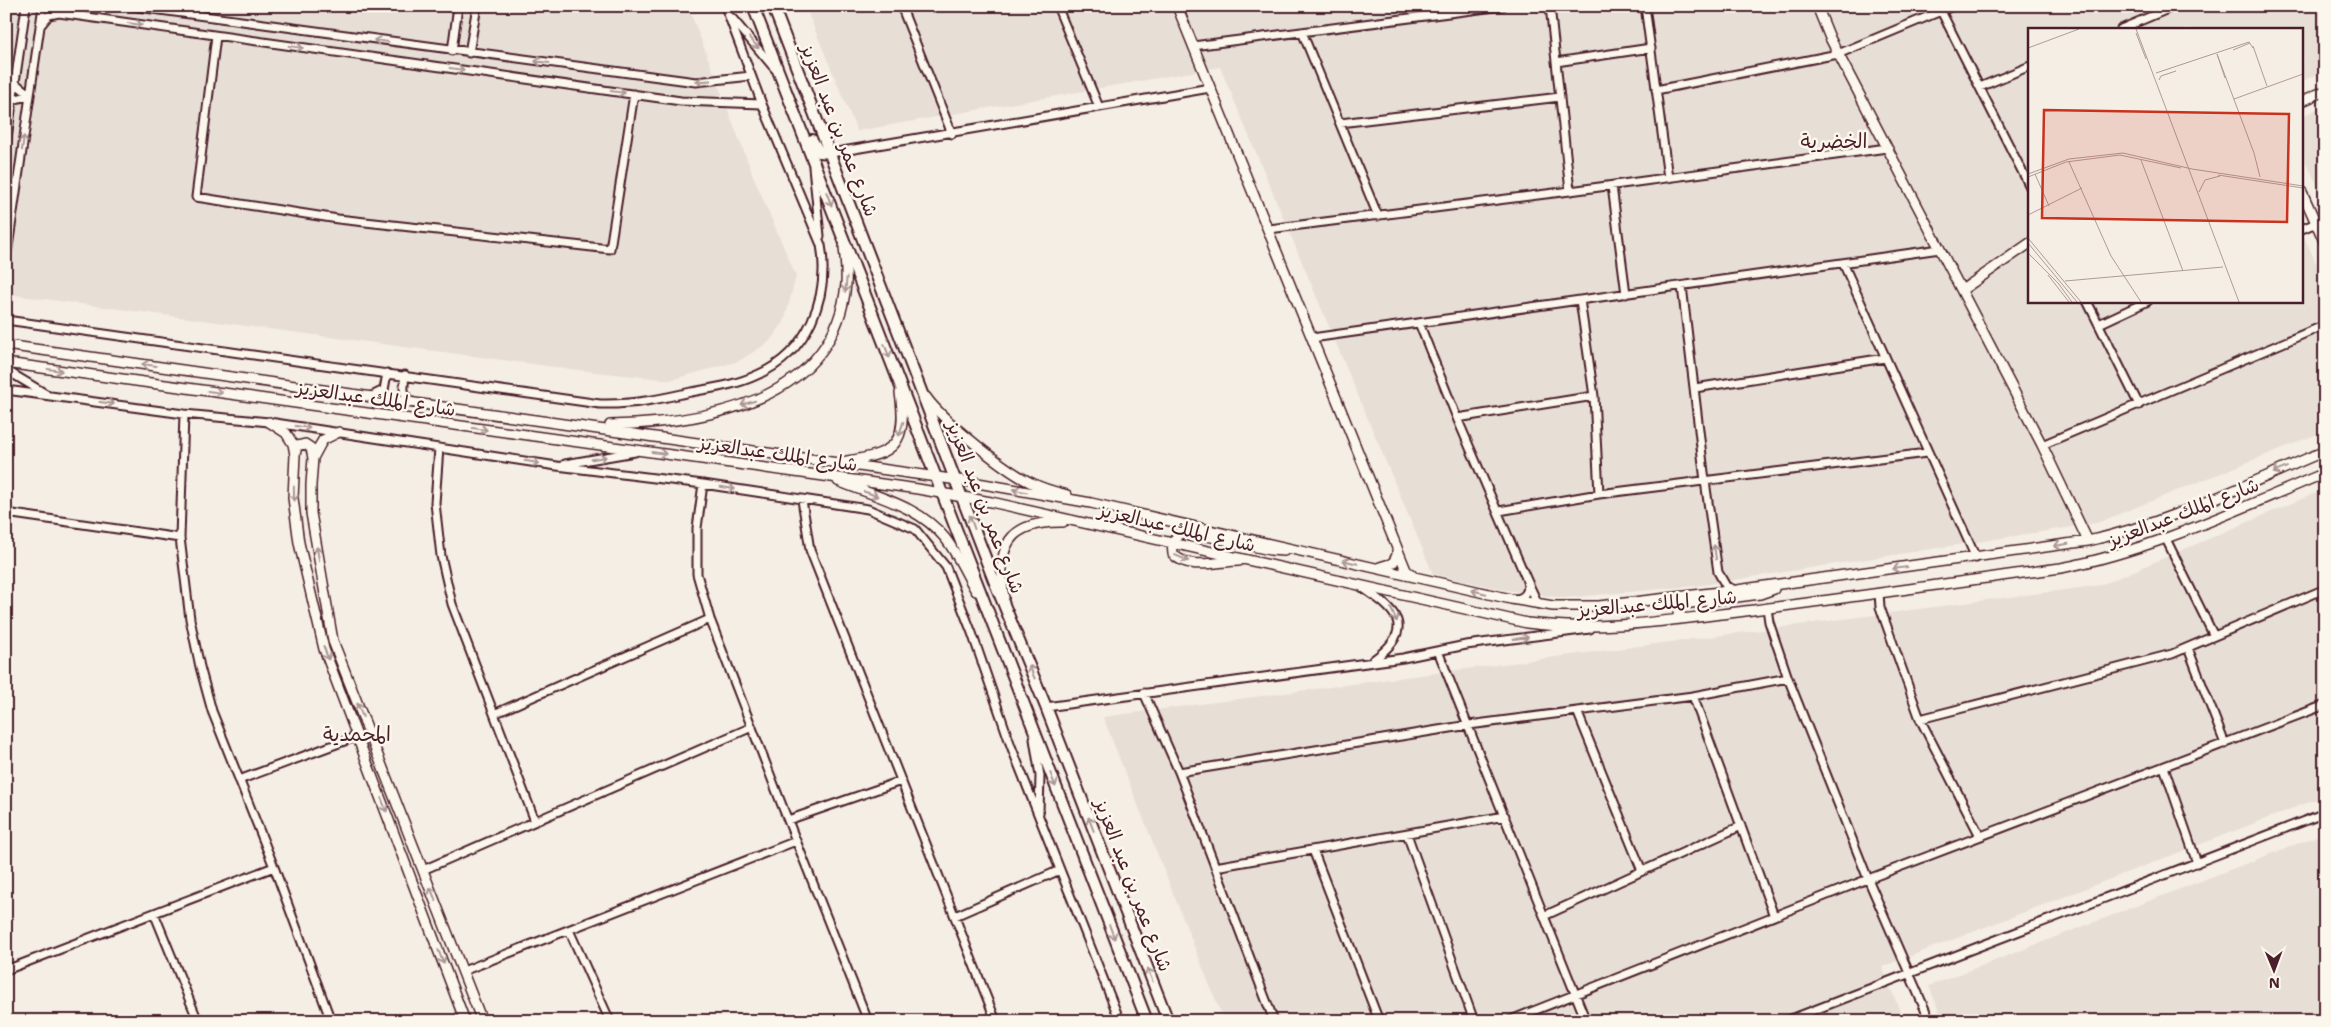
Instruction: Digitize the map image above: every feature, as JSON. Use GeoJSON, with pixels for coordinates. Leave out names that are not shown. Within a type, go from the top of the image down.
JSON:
{"type":"FeatureCollection","features":[{"type":"Feature","properties":{"kind":"main road","name":"شارع عمر بن عبد العزيز"},"geometry":{"type":"LineString","coordinates":[[753,6],[844,236],[898,381],[1145,1018]]}},
{"type":"Feature","properties":{"kind":"main road","name":"شارع عمر بن عبد العزيز"},"geometry":{"type":"LineString","coordinates":[[774,6],[993,578],[1004,601],[1168,1021]]}},
{"type":"Feature","properties":{"kind":"main road"},"geometry":{"type":"LineString","coordinates":[[789,98],[804,120],[818,152],[831,154]]}},
{"type":"Feature","properties":{"kind":"street"},"geometry":{"type":"LineString","coordinates":[[6,145],[10,99],[15,83],[26,6]]}},
{"type":"Feature","properties":{"kind":"street"},"geometry":{"type":"LineString","coordinates":[[6,261],[43,6]]}},
{"type":"Feature","properties":{"kind":"street"},"geometry":{"type":"LineString","coordinates":[[130,6],[452,51],[696,82],[751,76]]}},
{"type":"Feature","properties":{"kind":"street"},"geometry":{"type":"LineString","coordinates":[[452,51],[458,6]]}},
{"type":"Feature","properties":{"kind":"street"},"geometry":{"type":"LineString","coordinates":[[469,53],[477,6]]}},
{"type":"Feature","properties":{"kind":"street"},"geometry":{"type":"LineString","coordinates":[[725,6],[762,104],[821,245]]}},
{"type":"Feature","properties":{"kind":"street"},"geometry":{"type":"LineString","coordinates":[[901,6],[952,134]]}},
{"type":"Feature","properties":{"kind":"street"},"geometry":{"type":"LineString","coordinates":[[1057,6],[1100,108]]}},
{"type":"Feature","properties":{"kind":"street"},"geometry":{"type":"LineString","coordinates":[[1177,6],[1406,570],[1415,577]]}},
{"type":"Feature","properties":{"kind":"street"},"geometry":{"type":"LineString","coordinates":[[1193,46],[1503,6]]}},
{"type":"Feature","properties":{"kind":"street"},"geometry":{"type":"LineString","coordinates":[[1550,6],[1570,192]]}},
{"type":"Feature","properties":{"kind":"street"},"geometry":{"type":"LineString","coordinates":[[1645,6],[1668,178]]}},
{"type":"Feature","properties":{"kind":"street"},"geometry":{"type":"LineString","coordinates":[[1817,6],[1838,54],[2042,445],[2088,541]]}},
{"type":"Feature","properties":{"kind":"street"},"geometry":{"type":"LineString","coordinates":[[1656,90],[1838,54],[1953,6]]}},
{"type":"Feature","properties":{"kind":"street"},"geometry":{"type":"LineString","coordinates":[[2129,27],[2175,6]]}},
{"type":"Feature","properties":{"kind":"street"},"geometry":{"type":"LineString","coordinates":[[1942,11],[2028,183]]}},
{"type":"Feature","properties":{"kind":"street"},"geometry":{"type":"LineString","coordinates":[[40,26],[49,15],[59,13],[681,101],[762,104]]}},
{"type":"Feature","properties":{"kind":"street"},"geometry":{"type":"LineString","coordinates":[[728,14],[779,73]]}},
{"type":"Feature","properties":{"kind":"street"},"geometry":{"type":"LineString","coordinates":[[1302,32],[1378,216]]}},
{"type":"Feature","properties":{"kind":"street"},"geometry":{"type":"LineString","coordinates":[[216,36],[196,197],[338,219],[610,249],[634,94]]}},
{"type":"Feature","properties":{"kind":"street"},"geometry":{"type":"LineString","coordinates":[[1556,62],[1651,48]]}},
{"type":"Feature","properties":{"kind":"street"},"geometry":{"type":"LineString","coordinates":[[1980,87],[2028,67]]}},
{"type":"Feature","properties":{"kind":"street"},"geometry":{"type":"LineString","coordinates":[[6,82],[15,83],[30,95]]}},
{"type":"Feature","properties":{"kind":"street"},"geometry":{"type":"LineString","coordinates":[[831,154],[1210,88]]}},
{"type":"Feature","properties":{"kind":"street"},"geometry":{"type":"LineString","coordinates":[[2304,100],[2325,90]]}},
{"type":"Feature","properties":{"kind":"street"},"geometry":{"type":"LineString","coordinates":[[10,99],[30,95]]}},
{"type":"Feature","properties":{"kind":"street"},"geometry":{"type":"LineString","coordinates":[[1340,123],[1560,96]]}},
{"type":"Feature","properties":{"kind":"street"},"geometry":{"type":"LineString","coordinates":[[1269,229],[1570,192],[1887,148]]}},
{"type":"Feature","properties":{"kind":"street"},"geometry":{"type":"LineString","coordinates":[[6,320],[600,404],[624,405],[740,382],[758,375],[783,358],[795,346],[812,323],[822,292],[824,262],[811,154]]}},
{"type":"Feature","properties":{"kind":"street"},"geometry":{"type":"LineString","coordinates":[[1612,186],[1626,294]]}},
{"type":"Feature","properties":{"kind":"street"},"geometry":{"type":"LineString","coordinates":[[2304,196],[2325,243]]}},
{"type":"Feature","properties":{"kind":"street"},"geometry":{"type":"LineString","coordinates":[[2304,228],[2316,223]]}},
{"type":"Feature","properties":{"kind":"street"},"geometry":{"type":"LineString","coordinates":[[584,426],[642,425],[681,420],[748,403],[768,396],[788,384],[816,357],[837,322],[846,282],[844,236]]}},
{"type":"Feature","properties":{"kind":"street"},"geometry":{"type":"LineString","coordinates":[[1962,290],[2028,245]]}},
{"type":"Feature","properties":{"kind":"street"},"geometry":{"type":"LineString","coordinates":[[1312,338],[1940,248]]}},
{"type":"Feature","properties":{"kind":"street"},"geometry":{"type":"LineString","coordinates":[[1843,263],[1927,453],[1976,558]]}},
{"type":"Feature","properties":{"kind":"street"},"geometry":{"type":"LineString","coordinates":[[1682,286],[1705,481],[1720,577],[1726,586],[1737,590]]}},
{"type":"Feature","properties":{"kind":"street"},"geometry":{"type":"LineString","coordinates":[[1580,300],[1594,396],[1599,494]]}},
{"type":"Feature","properties":{"kind":"street"},"geometry":{"type":"LineString","coordinates":[[2088,302],[2139,405]]}},
{"type":"Feature","properties":{"kind":"street"},"geometry":{"type":"LineString","coordinates":[[2099,324],[2146,302]]}},
{"type":"Feature","properties":{"kind":"street"},"geometry":{"type":"LineString","coordinates":[[1419,323],[1457,418],[1538,604]]}},
{"type":"Feature","properties":{"kind":"street"},"geometry":{"type":"LineString","coordinates":[[2042,445],[2325,325]]}},
{"type":"Feature","properties":{"kind":"street","name":"شارع الملك عبدالعزيز"},"geometry":{"type":"LineString","coordinates":[[6,345],[956,480],[1091,503],[1538,604],[1599,606],[1791,583],[2088,541],[2110,536],[2173,515],[2325,451]]}},
{"type":"Feature","properties":{"kind":"street"},"geometry":{"type":"LineString","coordinates":[[1695,388],[1885,358]]}},
{"type":"Feature","properties":{"kind":"street","name":"شارع الملك عبدالعزيز"},"geometry":{"type":"LineString","coordinates":[[6,363],[962,496],[1527,623],[1572,627],[1611,627],[2061,568],[2115,556],[2166,539],[2325,473]]}},
{"type":"Feature","properties":{"kind":"street"},"geometry":{"type":"LineString","coordinates":[[6,370],[50,396]]}},
{"type":"Feature","properties":{"kind":"street"},"geometry":{"type":"LineString","coordinates":[[371,396],[384,390],[387,373]]}},
{"type":"Feature","properties":{"kind":"street"},"geometry":{"type":"LineString","coordinates":[[405,375],[404,392],[407,399],[412,402]]}},
{"type":"Feature","properties":{"kind":"street"},"geometry":{"type":"LineString","coordinates":[[837,462],[872,457],[881,454],[893,444],[901,432],[904,417],[898,381]]}},
{"type":"Feature","properties":{"kind":"street"},"geometry":{"type":"LineString","coordinates":[[6,390],[184,414],[269,422],[557,466],[703,484],[868,510],[914,529],[946,567],[1039,816],[1120,1021]]}},
{"type":"Feature","properties":{"kind":"street"},"geometry":{"type":"LineString","coordinates":[[923,392],[941,415],[1018,476],[1033,484],[1091,503]]}},
{"type":"Feature","properties":{"kind":"street"},"geometry":{"type":"LineString","coordinates":[[1457,418],[1594,396]]}},
{"type":"Feature","properties":{"kind":"street"},"geometry":{"type":"LineString","coordinates":[[184,414],[180,538],[190,620],[200,667],[212,711],[274,867],[331,1021]]}},
{"type":"Feature","properties":{"kind":"street"},"geometry":{"type":"LineString","coordinates":[[269,422],[290,438],[295,455]]}},
{"type":"Feature","properties":{"kind":"street"},"geometry":{"type":"LineString","coordinates":[[313,458],[323,440],[339,432]]}},
{"type":"Feature","properties":{"kind":"street"},"geometry":{"type":"LineString","coordinates":[[465,1021],[324,649],[309,591],[294,498],[295,455],[298,446],[305,444],[311,448],[313,458],[311,513],[333,641],[482,1021]]}},
{"type":"Feature","properties":{"kind":"street"},"geometry":{"type":"LineString","coordinates":[[439,448],[435,503],[441,556],[452,604],[535,821]]}},
{"type":"Feature","properties":{"kind":"street"},"geometry":{"type":"LineString","coordinates":[[557,466],[640,451]]}},
{"type":"Feature","properties":{"kind":"street"},"geometry":{"type":"LineString","coordinates":[[1498,511],[1599,494],[1927,453]]}},
{"type":"Feature","properties":{"kind":"street"},"geometry":{"type":"LineString","coordinates":[[826,476],[900,504],[924,518],[945,538],[988,611]]}},
{"type":"Feature","properties":{"kind":"street"},"geometry":{"type":"LineString","coordinates":[[703,484],[698,528],[697,574],[710,619],[868,1021]]}},
{"type":"Feature","properties":{"kind":"street"},"geometry":{"type":"LineString","coordinates":[[802,500],[810,550],[996,1021]]}},
{"type":"Feature","properties":{"kind":"street"},"geometry":{"type":"LineString","coordinates":[[6,513],[180,538]]}},
{"type":"Feature","properties":{"kind":"street"},"geometry":{"type":"LineString","coordinates":[[1004,601],[1000,575],[1001,564],[1007,545],[1014,536],[1021,530],[1040,522],[1080,522]]}},
{"type":"Feature","properties":{"kind":"street"},"geometry":{"type":"LineString","coordinates":[[1255,562],[1195,563],[1176,558],[1171,550],[1172,543],[1179,534],[1189,532],[1270,550],[1314,554]]}},
{"type":"Feature","properties":{"kind":"street"},"geometry":{"type":"LineString","coordinates":[[2166,539],[2214,636]]}},
{"type":"Feature","properties":{"kind":"street"},"geometry":{"type":"LineString","coordinates":[[1373,567],[1385,567],[1393,563],[1397,555],[1396,546]]}},
{"type":"Feature","properties":{"kind":"street"},"geometry":{"type":"LineString","coordinates":[[1511,599],[1521,598],[1526,594],[1526,578]]}},
{"type":"Feature","properties":{"kind":"street"},"geometry":{"type":"LineString","coordinates":[[1684,618],[1678,615],[1677,612],[1680,606],[1684,604],[1760,594],[1791,583]]}},
{"type":"Feature","properties":{"kind":"street"},"geometry":{"type":"LineString","coordinates":[[1358,584],[1388,605],[1397,621],[1397,632],[1393,643],[1388,650],[1371,662]]}},
{"type":"Feature","properties":{"kind":"street"},"geometry":{"type":"LineString","coordinates":[[1920,719],[2172,654],[2325,589]]}},
{"type":"Feature","properties":{"kind":"street"},"geometry":{"type":"LineString","coordinates":[[1879,593],[1880,607],[1920,719],[1980,836]]}},
{"type":"Feature","properties":{"kind":"street"},"geometry":{"type":"LineString","coordinates":[[1767,608],[1768,622],[1788,678],[1868,879],[1930,1021]]}},
{"type":"Feature","properties":{"kind":"street"},"geometry":{"type":"LineString","coordinates":[[494,714],[710,619]]}},
{"type":"Feature","properties":{"kind":"street"},"geometry":{"type":"LineString","coordinates":[[1046,708],[1371,662],[1466,645],[1611,627]]}},
{"type":"Feature","properties":{"kind":"street"},"geometry":{"type":"LineString","coordinates":[[2188,648],[2225,744]]}},
{"type":"Feature","properties":{"kind":"street"},"geometry":{"type":"LineString","coordinates":[[1438,651],[1586,1021]]}},
{"type":"Feature","properties":{"kind":"street"},"geometry":{"type":"LineString","coordinates":[[1179,772],[1468,725],[1693,696],[1788,678]]}},
{"type":"Feature","properties":{"kind":"street"},"geometry":{"type":"LineString","coordinates":[[1144,693],[1179,772],[1274,1021]]}},
{"type":"Feature","properties":{"kind":"street"},"geometry":{"type":"LineString","coordinates":[[1693,696],[1774,916]]}},
{"type":"Feature","properties":{"kind":"street"},"geometry":{"type":"LineString","coordinates":[[1508,1021],[1868,879],[2325,705]]}},
{"type":"Feature","properties":{"kind":"street"},"geometry":{"type":"LineString","coordinates":[[1577,711],[1642,871]]}},
{"type":"Feature","properties":{"kind":"street"},"geometry":{"type":"LineString","coordinates":[[423,870],[752,727]]}},
{"type":"Feature","properties":{"kind":"street"},"geometry":{"type":"LineString","coordinates":[[1032,727],[1040,776],[1039,816]]}},
{"type":"Feature","properties":{"kind":"street"},"geometry":{"type":"LineString","coordinates":[[239,780],[358,736]]}},
{"type":"Feature","properties":{"kind":"street"},"geometry":{"type":"LineString","coordinates":[[2164,767],[2197,863]]}},
{"type":"Feature","properties":{"kind":"street"},"geometry":{"type":"LineString","coordinates":[[788,820],[901,781]]}},
{"type":"Feature","properties":{"kind":"street"},"geometry":{"type":"LineString","coordinates":[[1786,1021],[2325,813]]}},
{"type":"Feature","properties":{"kind":"street"},"geometry":{"type":"LineString","coordinates":[[1215,867],[1505,816]]}},
{"type":"Feature","properties":{"kind":"street"},"geometry":{"type":"LineString","coordinates":[[1544,916],[1741,826]]}},
{"type":"Feature","properties":{"kind":"street"},"geometry":{"type":"LineString","coordinates":[[1407,834],[1474,1021]]}},
{"type":"Feature","properties":{"kind":"street"},"geometry":{"type":"LineString","coordinates":[[463,972],[796,841]]}},
{"type":"Feature","properties":{"kind":"street"},"geometry":{"type":"LineString","coordinates":[[1313,850],[1379,1021]]}},
{"type":"Feature","properties":{"kind":"street"},"geometry":{"type":"LineString","coordinates":[[6,970],[274,867]]}},
{"type":"Feature","properties":{"kind":"street"},"geometry":{"type":"LineString","coordinates":[[955,916],[1060,870]]}},
{"type":"Feature","properties":{"kind":"street"},"geometry":{"type":"LineString","coordinates":[[154,913],[198,1019],[187,1021]]}},
{"type":"Feature","properties":{"kind":"street"},"geometry":{"type":"LineString","coordinates":[[568,930],[610,1021]]}},
{"type":"Feature","properties":{"kind":"shaded area"},"geometry":{"type":"Polygon","coordinates":[[[6,6],[688,6],[754,178],[796,276],[784,322],[769,342],[739,361],[670,380],[578,370],[6,294],[6,6]]]}},
{"type":"Feature","properties":{"kind":"shaded area"},"geometry":{"type":"Polygon","coordinates":[[[805,6],[2325,6],[2325,71],[2304,80],[2304,28],[2028,28],[2028,302],[2304,302],[2304,236],[2325,283],[2325,431],[2097,523],[1695,586],[1563,598],[1505,590],[1433,574],[1220,67],[857,131],[805,6]]]}},
{"type":"Feature","properties":{"kind":"shaded area"},"geometry":{"type":"Polygon","coordinates":[[[2325,106],[2325,200],[2304,158],[2304,115],[2325,106]]]}},
{"type":"Feature","properties":{"kind":"shaded area"},"geometry":{"type":"Polygon","coordinates":[[[2325,489],[2325,796],[1882,967],[1904,1021],[1224,1021],[1103,717],[2101,585],[2325,489]]]}},
{"type":"Feature","properties":{"kind":"shaded area"},"geometry":{"type":"Polygon","coordinates":[[[2325,833],[2325,1021],[1943,1021],[1929,986],[2325,833]]]}},
{"type":"Feature","properties":{"kind":"district","name":"الخضرية"},"geometry":{"type":"Point","coordinates":[1834,141]}},
{"type":"Feature","properties":{"kind":"district","name":"المحمدية"},"geometry":{"type":"Point","coordinates":[357,734]}}]}
